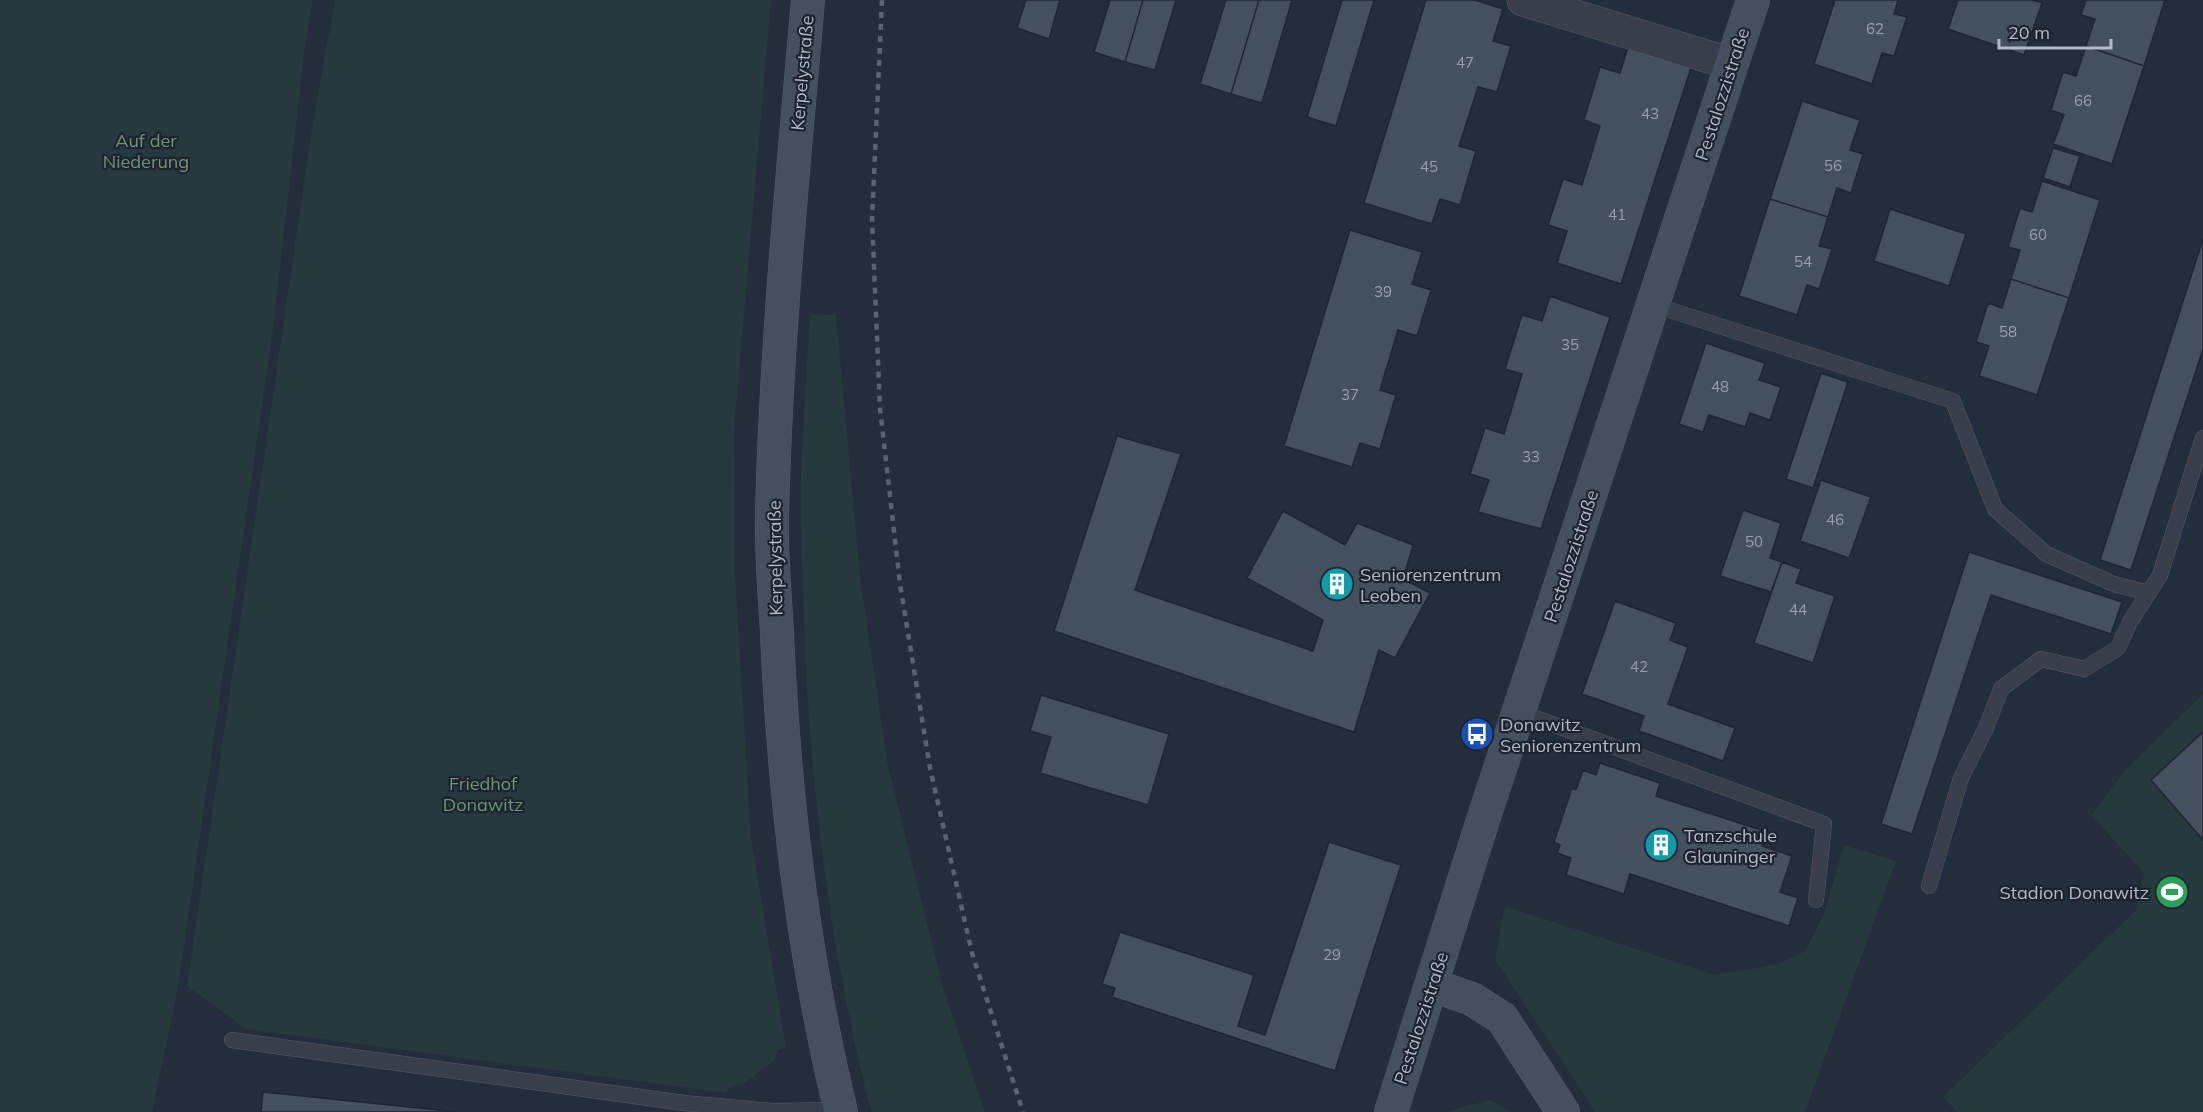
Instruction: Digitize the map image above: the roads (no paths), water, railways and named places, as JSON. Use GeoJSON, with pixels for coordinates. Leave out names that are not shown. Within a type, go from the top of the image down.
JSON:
{"type":"FeatureCollection","features":[{"type":"Feature","properties":{"kind":"street","name":"Kerpelystraße"},"geometry":{"type":"LineString","coordinates":[[808,0],[783,287],[772,518],[779,693],[792,835],[812,974],[841,1111]]}},
{"type":"Feature","properties":{"kind":"street"},"geometry":{"type":"LineString","coordinates":[[1523,0],[1732,64]]}},
{"type":"Feature","properties":{"kind":"street","name":"Pestalozzistraße"},"geometry":{"type":"LineString","coordinates":[[1391,1112],[1519,712],[1753,0]]}},
{"type":"Feature","properties":{"kind":"street"},"geometry":{"type":"LineString","coordinates":[[1432,985],[1472,999],[1502,1018],[1563,1112]]}},
{"type":"Feature","properties":{"kind":"lane"},"geometry":{"type":"LineString","coordinates":[[1654,305],[1953,400],[1995,509],[2046,554],[2114,584],[2149,593]]}},
{"type":"Feature","properties":{"kind":"lane"},"geometry":{"type":"LineString","coordinates":[[1929,886],[1961,778],[1986,728],[2001,688],[2041,659],[2084,669],[2118,648],[2130,622],[2160,575],[2203,438]]}},
{"type":"Feature","properties":{"kind":"lane"},"geometry":{"type":"LineString","coordinates":[[1519,712],[1824,824],[1816,900]]}},
{"type":"Feature","properties":{"kind":"lane"},"geometry":{"type":"LineString","coordinates":[[232,1040],[684,1103],[772,1111],[841,1111]]}},
{"type":"Feature","properties":{"kind":"railway"},"geometry":{"type":"LineString","coordinates":[[882,0],[872,219],[880,408],[900,584],[930,768],[972,953],[1023,1112]]}},
{"type":"Feature","properties":{"kind":"place","name":"Seniorenzentrum Leoben"},"geometry":{"type":"Point","coordinates":[1337,584]}},
{"type":"Feature","properties":{"kind":"place","name":"Donawitz Seniorenzentrum"},"geometry":{"type":"Point","coordinates":[1477,734]}},
{"type":"Feature","properties":{"kind":"place","name":"Tanzschule Glauninger"},"geometry":{"type":"Point","coordinates":[1661,845]}},
{"type":"Feature","properties":{"kind":"place","name":"Stadion Donawitz"},"geometry":{"type":"Point","coordinates":[2172,892]}},
{"type":"Feature","properties":{"kind":"park label","name":"Auf der Niederung"},"geometry":{"type":"Point","coordinates":[146,150]}},
{"type":"Feature","properties":{"kind":"park label","name":"Friedhof Donawitz"},"geometry":{"type":"Point","coordinates":[483,793]}}]}
